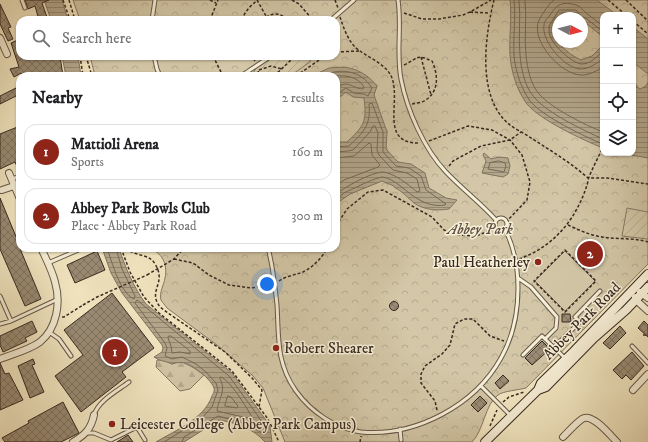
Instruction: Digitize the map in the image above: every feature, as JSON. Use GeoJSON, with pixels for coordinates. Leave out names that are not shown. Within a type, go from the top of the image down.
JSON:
{"type":"FeatureCollection","features":[{"type":"Feature","properties":{"kind":"main road","name":"Abbey Park Road"},"geometry":{"type":"LineString","coordinates":[[485,442],[538,390],[546,387],[648,274]]}},
{"type":"Feature","properties":{"kind":"main road","name":"Abbey Park Road"},"geometry":{"type":"LineString","coordinates":[[568,361],[636,300],[646,293]]}},
{"type":"Feature","properties":{"kind":"street"},"geometry":{"type":"LineString","coordinates":[[0,38],[7,54]]}},
{"type":"Feature","properties":{"kind":"street"},"geometry":{"type":"LineString","coordinates":[[10,176],[16,190]]}},
{"type":"Feature","properties":{"kind":"street"},"geometry":{"type":"LineString","coordinates":[[2,190],[14,186]]}},
{"type":"Feature","properties":{"kind":"street"},"geometry":{"type":"LineString","coordinates":[[0,359],[35,344],[49,332],[56,317],[58,299],[56,283],[43,252]]}},
{"type":"Feature","properties":{"kind":"street"},"geometry":{"type":"LineString","coordinates":[[632,290],[646,293]]}},
{"type":"Feature","properties":{"kind":"street"},"geometry":{"type":"LineString","coordinates":[[632,290],[636,300],[648,311]]}},
{"type":"Feature","properties":{"kind":"street"},"geometry":{"type":"LineString","coordinates":[[633,390],[648,374]]}},
{"type":"Feature","properties":{"kind":"street"},"geometry":{"type":"LineString","coordinates":[[72,442],[87,433],[94,416]]}},
{"type":"Feature","properties":{"kind":"street"},"geometry":{"type":"LineString","coordinates":[[564,437],[582,419],[589,418],[594,420],[617,442]]}},
{"type":"Feature","properties":{"kind":"lane"},"geometry":{"type":"LineString","coordinates":[[22,0],[25,8]]}},
{"type":"Feature","properties":{"kind":"lane"},"geometry":{"type":"LineString","coordinates":[[336,16],[354,0]]}},
{"type":"Feature","properties":{"kind":"lane"},"geometry":{"type":"LineString","coordinates":[[398,0],[399,56],[402,80],[408,104],[425,142],[430,152],[445,171],[484,206],[496,220],[496,228],[499,230],[505,230]]}},
{"type":"Feature","properties":{"kind":"lane"},"geometry":{"type":"LineString","coordinates":[[152,16],[154,1]]}},
{"type":"Feature","properties":{"kind":"lane"},"geometry":{"type":"LineString","coordinates":[[155,60],[158,72]]}},
{"type":"Feature","properties":{"kind":"lane"},"geometry":{"type":"LineString","coordinates":[[247,72],[264,60]]}},
{"type":"Feature","properties":{"kind":"lane"},"geometry":{"type":"LineString","coordinates":[[10,176],[16,176]]}},
{"type":"Feature","properties":{"kind":"lane"},"geometry":{"type":"LineString","coordinates":[[269,252],[274,284],[280,358],[286,374],[296,392],[320,415],[348,429],[361,432],[374,432],[400,429],[413,426],[439,416],[462,402],[481,386],[501,358],[508,343],[513,329],[516,313],[518,278],[515,261],[505,230],[507,221],[502,218],[496,220]]}},
{"type":"Feature","properties":{"kind":"lane"},"geometry":{"type":"LineString","coordinates":[[48,263],[74,252]]}},
{"type":"Feature","properties":{"kind":"lane"},"geometry":{"type":"LineString","coordinates":[[518,278],[531,287],[557,317],[556,328],[545,339]]}},
{"type":"Feature","properties":{"kind":"lane"},"geometry":{"type":"LineString","coordinates":[[554,347],[580,322],[575,317],[600,291]]}},
{"type":"Feature","properties":{"kind":"lane"},"geometry":{"type":"LineString","coordinates":[[0,296],[11,321]]}},
{"type":"Feature","properties":{"kind":"lane"},"geometry":{"type":"LineString","coordinates":[[0,324],[11,321],[58,299]]}},
{"type":"Feature","properties":{"kind":"lane"},"geometry":{"type":"LineString","coordinates":[[49,332],[59,339],[71,356]]}},
{"type":"Feature","properties":{"kind":"lane"},"geometry":{"type":"LineString","coordinates":[[523,354],[542,336],[568,361]]}},
{"type":"Feature","properties":{"kind":"lane"},"geometry":{"type":"LineString","coordinates":[[632,346],[648,363]]}},
{"type":"Feature","properties":{"kind":"lane"},"geometry":{"type":"LineString","coordinates":[[94,416],[95,410],[100,404],[129,382]]}},
{"type":"Feature","properties":{"kind":"lane"},"geometry":{"type":"LineString","coordinates":[[481,386],[511,416]]}},
{"type":"Feature","properties":{"kind":"lane"},"geometry":{"type":"LineString","coordinates":[[87,433],[94,433],[111,440],[137,427],[145,440]]}},
{"type":"Feature","properties":{"kind":"lane"},"geometry":{"type":"LineString","coordinates":[[400,429],[401,440]]}},
{"type":"Feature","properties":{"kind":"path"},"geometry":{"type":"LineString","coordinates":[[63,0],[69,16]]}},
{"type":"Feature","properties":{"kind":"path"},"geometry":{"type":"LineString","coordinates":[[69,0],[74,16]]}},
{"type":"Feature","properties":{"kind":"path"},"geometry":{"type":"LineString","coordinates":[[210,0],[216,3]]}},
{"type":"Feature","properties":{"kind":"path"},"geometry":{"type":"LineString","coordinates":[[211,16],[218,0]]}},
{"type":"Feature","properties":{"kind":"path"},"geometry":{"type":"LineString","coordinates":[[244,16],[250,6],[257,0],[266,16],[270,14],[278,14],[283,16]]}},
{"type":"Feature","properties":{"kind":"path"},"geometry":{"type":"LineString","coordinates":[[292,0],[299,4],[310,16]]}},
{"type":"Feature","properties":{"kind":"path"},"geometry":{"type":"LineString","coordinates":[[335,0],[339,14]]}},
{"type":"Feature","properties":{"kind":"path"},"geometry":{"type":"LineString","coordinates":[[399,11],[422,19],[439,19],[463,15],[493,0]]}},
{"type":"Feature","properties":{"kind":"path"},"geometry":{"type":"LineString","coordinates":[[493,0],[486,53],[486,74],[491,97],[499,113],[508,124],[577,168],[588,178],[607,178],[648,184]]}},
{"type":"Feature","properties":{"kind":"path"},"geometry":{"type":"LineString","coordinates":[[608,0],[622,12]]}},
{"type":"Feature","properties":{"kind":"path"},"geometry":{"type":"LineString","coordinates":[[626,0],[648,20]]}},
{"type":"Feature","properties":{"kind":"path"},"geometry":{"type":"LineString","coordinates":[[470,12],[490,14]]}},
{"type":"Feature","properties":{"kind":"path"},"geometry":{"type":"LineString","coordinates":[[340,16],[350,40],[359,51],[388,71],[392,78],[395,92],[395,132],[398,136],[411,143],[425,142],[468,126],[492,130],[510,140],[522,155],[530,182],[527,200],[507,221]]}},
{"type":"Feature","properties":{"kind":"path"},"geometry":{"type":"LineString","coordinates":[[636,24],[648,34]]}},
{"type":"Feature","properties":{"kind":"path"},"geometry":{"type":"LineString","coordinates":[[340,51],[349,50],[359,51]]}},
{"type":"Feature","properties":{"kind":"path"},"geometry":{"type":"LineString","coordinates":[[422,56],[431,95]]}},
{"type":"Feature","properties":{"kind":"path"},"geometry":{"type":"LineString","coordinates":[[400,67],[416,57],[422,56],[432,61],[437,72],[437,83],[431,95],[424,101],[408,104]]}},
{"type":"Feature","properties":{"kind":"path"},"geometry":{"type":"LineString","coordinates":[[81,60],[82,72]]}},
{"type":"Feature","properties":{"kind":"path"},"geometry":{"type":"LineString","coordinates":[[87,60],[91,72]]}},
{"type":"Feature","properties":{"kind":"path"},"geometry":{"type":"LineString","coordinates":[[215,60],[221,72]]}},
{"type":"Feature","properties":{"kind":"path"},"geometry":{"type":"LineString","coordinates":[[254,60],[258,64]]}},
{"type":"Feature","properties":{"kind":"path"},"geometry":{"type":"LineString","coordinates":[[278,72],[291,60]]}},
{"type":"Feature","properties":{"kind":"path"},"geometry":{"type":"LineString","coordinates":[[302,72],[319,60]]}},
{"type":"Feature","properties":{"kind":"path"},"geometry":{"type":"LineString","coordinates":[[258,71],[271,66],[281,70]]}},
{"type":"Feature","properties":{"kind":"path"},"geometry":{"type":"LineString","coordinates":[[445,171],[453,161],[481,146],[510,140],[522,132]]}},
{"type":"Feature","properties":{"kind":"path"},"geometry":{"type":"LineString","coordinates":[[515,261],[540,250],[568,225],[587,186],[588,178],[600,153]]}},
{"type":"Feature","properties":{"kind":"path"},"geometry":{"type":"LineString","coordinates":[[340,220],[347,209],[368,192],[383,190],[432,217],[444,230],[458,235],[476,236],[496,228]]}},
{"type":"Feature","properties":{"kind":"path"},"geometry":{"type":"LineString","coordinates":[[568,225],[596,236],[627,238],[648,242]]}},
{"type":"Feature","properties":{"kind":"path"},"geometry":{"type":"LineString","coordinates":[[565,250],[596,281],[565,312],[534,281],[565,250]]}},
{"type":"Feature","properties":{"kind":"path"},"geometry":{"type":"LineString","coordinates":[[122,252],[130,272],[144,297],[159,313],[232,371],[268,419],[278,442]]}},
{"type":"Feature","properties":{"kind":"path"},"geometry":{"type":"LineString","coordinates":[[132,252],[150,258],[155,263],[160,276],[156,290],[156,300],[158,304],[168,313],[225,352],[252,378],[262,390],[259,407]]}},
{"type":"Feature","properties":{"kind":"path"},"geometry":{"type":"LineString","coordinates":[[56,317],[64,317],[97,297],[147,275],[174,259],[180,252]]}},
{"type":"Feature","properties":{"kind":"path"},"geometry":{"type":"LineString","coordinates":[[174,259],[193,263],[215,279],[235,287],[260,288],[268,287],[283,278],[304,272],[322,258],[325,252]]}},
{"type":"Feature","properties":{"kind":"path"},"geometry":{"type":"LineString","coordinates":[[439,416],[435,401],[421,383],[421,374],[425,366],[442,354],[450,345],[456,324],[464,319],[472,319],[490,336],[508,343]]}},
{"type":"Feature","properties":{"kind":"green space","name":"Abbey Park"},"geometry":{"type":"Polygon","coordinates":[[[73,0],[648,0],[648,264],[526,388],[504,392],[494,399],[490,404],[476,437],[472,442],[285,442],[263,388],[253,376],[217,345],[167,308],[161,300],[166,268],[163,259],[157,252],[340,252],[340,72],[94,72],[91,60],[340,60],[340,16],[79,16],[73,0]]]}},
{"type":"Feature","properties":{"kind":"green space"},"geometry":{"type":"Polygon","coordinates":[[[269,60],[311,60],[296,72],[254,72],[257,68],[269,60]]]}},
{"type":"Feature","properties":{"kind":"green space"},"geometry":{"type":"Polygon","coordinates":[[[627,208],[648,212],[648,239],[622,236],[627,208]]]}},
{"type":"Feature","properties":{"kind":"green space"},"geometry":{"type":"Polygon","coordinates":[[[565,251],[595,281],[565,311],[535,281],[565,251]]]}},
{"type":"Feature","properties":{"kind":"green space"},"geometry":{"type":"Polygon","coordinates":[[[157,360],[167,361],[172,364],[180,361],[204,375],[190,389],[180,391],[156,367],[157,360]]]}},
{"type":"Feature","properties":{"kind":"water"},"geometry":{"type":"Polygon","coordinates":[[[44,0],[62,0],[67,16],[50,16],[44,0]]]}},
{"type":"Feature","properties":{"kind":"water"},"geometry":{"type":"Polygon","coordinates":[[[510,0],[597,0],[613,12],[600,12],[600,35],[588,25],[588,12],[552,12],[552,48],[563,48],[581,60],[592,56],[600,48],[600,147],[551,123],[533,110],[523,99],[515,81],[511,61],[510,0]]]}},
{"type":"Feature","properties":{"kind":"water"},"geometry":{"type":"Polygon","coordinates":[[[636,29],[648,39],[648,74],[636,64],[636,29]]]}},
{"type":"Feature","properties":{"kind":"water"},"geometry":{"type":"Polygon","coordinates":[[[63,60],[79,60],[80,72],[65,72],[63,60]]]}},
{"type":"Feature","properties":{"kind":"water"},"geometry":{"type":"Polygon","coordinates":[[[344,67],[354,69],[362,73],[377,86],[374,95],[387,132],[386,149],[398,162],[411,164],[425,173],[429,188],[446,198],[457,200],[449,209],[426,209],[414,203],[394,186],[382,181],[350,194],[340,201],[340,142],[347,142],[361,127],[365,113],[364,98],[353,97],[346,92],[340,97],[340,72],[320,72],[329,68],[344,67]]]}},
{"type":"Feature","properties":{"kind":"water"},"geometry":{"type":"Polygon","coordinates":[[[648,82],[648,158],[636,156],[636,86],[640,89],[646,86],[648,82]]]}},
{"type":"Feature","properties":{"kind":"water"},"geometry":{"type":"Polygon","coordinates":[[[484,153],[491,159],[499,157],[508,158],[510,166],[508,174],[503,177],[482,173],[486,161],[483,155],[484,153]]]}},
{"type":"Feature","properties":{"kind":"water"},"geometry":{"type":"Polygon","coordinates":[[[103,252],[120,252],[130,277],[146,304],[232,373],[268,423],[272,442],[265,442],[255,433],[244,427],[219,420],[184,442],[156,442],[188,423],[203,411],[214,392],[214,388],[212,383],[206,377],[190,365],[180,362],[172,364],[154,357],[162,352],[162,345],[122,293],[111,273],[103,252]]]}},
{"type":"Feature","properties":{"kind":"building"},"geometry":{"type":"Polygon","coordinates":[[[25,0],[49,0],[42,3],[47,16],[38,16],[35,6],[28,9],[25,0]]]}},
{"type":"Feature","properties":{"kind":"building"},"geometry":{"type":"Polygon","coordinates":[[[0,4],[11,27],[8,28],[13,39],[8,41],[0,24],[0,4]]]}},
{"type":"Feature","properties":{"kind":"building"},"geometry":{"type":"Polygon","coordinates":[[[16,41],[16,58],[11,43],[16,41]]]}},
{"type":"Feature","properties":{"kind":"building"},"geometry":{"type":"Polygon","coordinates":[[[17,60],[61,60],[62,72],[16,72],[16,76],[14,77],[10,69],[19,67],[17,60]]]}},
{"type":"Feature","properties":{"kind":"building"},"geometry":{"type":"Polygon","coordinates":[[[16,88],[16,96],[0,104],[0,96],[16,88]]]}},
{"type":"Feature","properties":{"kind":"building"},"geometry":{"type":"Polygon","coordinates":[[[16,128],[16,164],[15,162],[0,169],[0,134],[16,128]]]}},
{"type":"Feature","properties":{"kind":"building"},"geometry":{"type":"Polygon","coordinates":[[[0,198],[16,237],[16,252],[21,252],[41,299],[25,306],[0,249],[0,198]]]}},
{"type":"Feature","properties":{"kind":"building"},"geometry":{"type":"Polygon","coordinates":[[[586,242],[602,256],[593,266],[578,252],[586,242]]]}},
{"type":"Feature","properties":{"kind":"building"},"geometry":{"type":"Polygon","coordinates":[[[97,252],[105,270],[75,283],[67,265],[97,252]]]}},
{"type":"Feature","properties":{"kind":"building"},"geometry":{"type":"Polygon","coordinates":[[[112,293],[154,348],[122,372],[126,377],[81,412],[55,376],[83,355],[64,330],[112,293]]]}},
{"type":"Feature","properties":{"kind":"building"},"geometry":{"type":"Polygon","coordinates":[[[392,302],[396,302],[398,306],[396,310],[392,310],[390,308],[390,304],[392,302]]]}},
{"type":"Feature","properties":{"kind":"building"},"geometry":{"type":"Polygon","coordinates":[[[562,314],[570,314],[571,322],[562,322],[562,314]]]}},
{"type":"Feature","properties":{"kind":"building"},"geometry":{"type":"Polygon","coordinates":[[[32,321],[37,332],[25,338],[27,341],[3,352],[0,345],[0,336],[32,321]]]}},
{"type":"Feature","properties":{"kind":"building"},"geometry":{"type":"Polygon","coordinates":[[[644,321],[648,325],[648,337],[638,328],[644,321]]]}},
{"type":"Feature","properties":{"kind":"building"},"geometry":{"type":"Polygon","coordinates":[[[620,326],[626,333],[610,349],[603,343],[620,326]]]}},
{"type":"Feature","properties":{"kind":"building"},"geometry":{"type":"Polygon","coordinates":[[[542,341],[550,349],[532,365],[525,358],[542,341]]]}},
{"type":"Feature","properties":{"kind":"building"},"geometry":{"type":"Polygon","coordinates":[[[632,352],[644,366],[631,380],[626,375],[622,379],[613,370],[632,352]]]}},
{"type":"Feature","properties":{"kind":"building"},"geometry":{"type":"Polygon","coordinates":[[[33,359],[35,364],[32,365],[44,392],[30,398],[18,366],[33,359]]]}},
{"type":"Feature","properties":{"kind":"building"},"geometry":{"type":"Polygon","coordinates":[[[0,363],[5,374],[9,373],[23,400],[0,410],[0,363]]]}},
{"type":"Feature","properties":{"kind":"building"},"geometry":{"type":"Polygon","coordinates":[[[503,375],[509,381],[500,389],[495,383],[503,375]]]}},
{"type":"Feature","properties":{"kind":"building"},"geometry":{"type":"Polygon","coordinates":[[[480,396],[487,403],[478,412],[471,405],[480,396]]]}},
{"type":"Feature","properties":{"kind":"building"},"geometry":{"type":"Polygon","coordinates":[[[63,402],[79,433],[61,442],[5,442],[2,438],[29,423],[28,421],[63,402]]]}},
{"type":"Feature","properties":{"kind":"building"},"geometry":{"type":"Polygon","coordinates":[[[128,435],[133,442],[117,442],[128,435]]]}},
{"type":"Feature","properties":{"kind":"place","name":"Abbey Park Bowls Club"},"geometry":{"type":"Point","coordinates":[590,254]}},
{"type":"Feature","properties":{"kind":"place","name":"Paul Heatherley"},"geometry":{"type":"Point","coordinates":[538,262]}},
{"type":"Feature","properties":{"kind":"place","name":"Robert Shearer"},"geometry":{"type":"Point","coordinates":[276,348]}},
{"type":"Feature","properties":{"kind":"place","name":"Mattioli Arena"},"geometry":{"type":"Point","coordinates":[115,352]}},
{"type":"Feature","properties":{"kind":"place","name":"Leicester College (Abbey Park Campus)"},"geometry":{"type":"Point","coordinates":[112,424]}}]}
